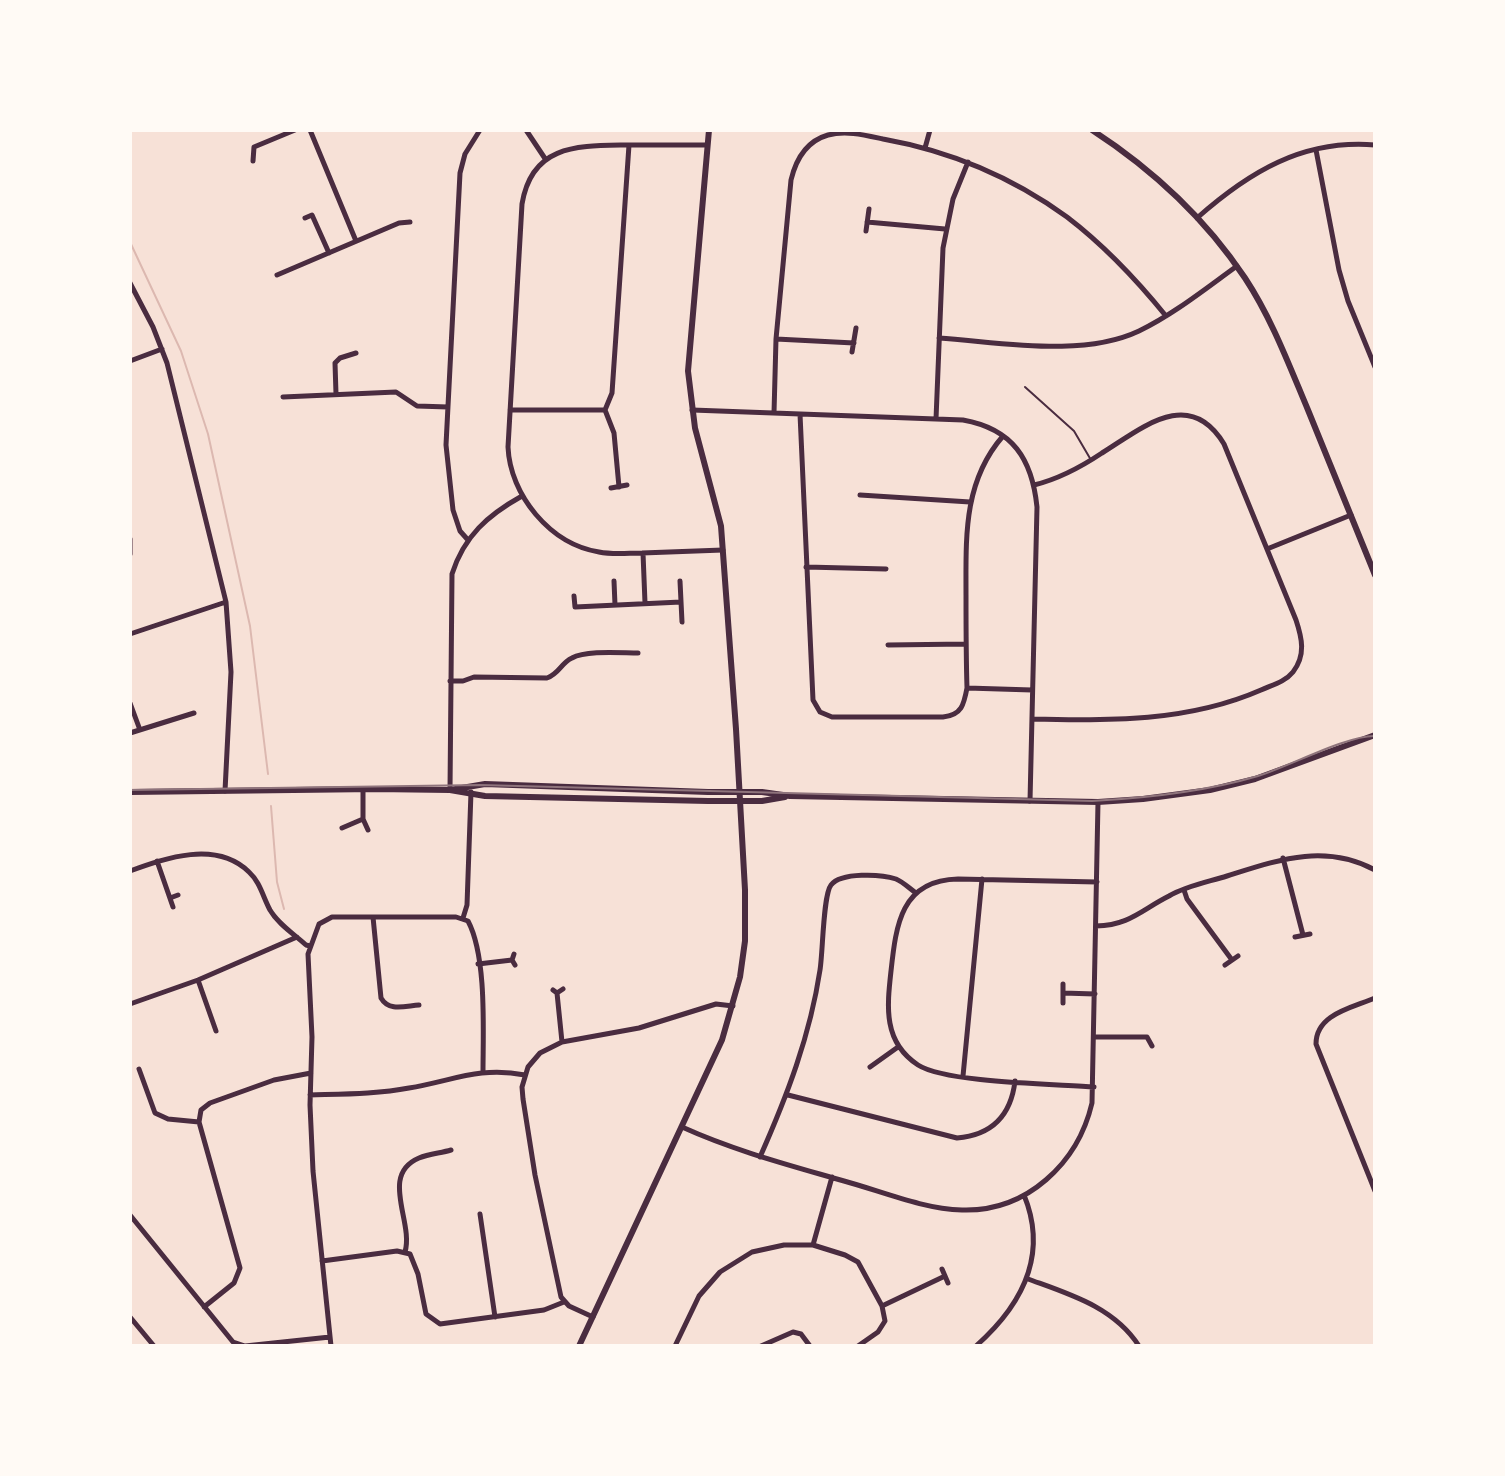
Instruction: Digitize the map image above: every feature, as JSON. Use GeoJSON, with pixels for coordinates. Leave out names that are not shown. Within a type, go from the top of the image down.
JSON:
{"type":"FeatureCollection","features":[{"type":"Feature","properties":{"kind":"street"},"geometry":{"type":"LineString","coordinates":[[253,161],[254,147],[295,130]]}},
{"type":"Feature","properties":{"kind":"street"},"geometry":{"type":"LineString","coordinates":[[468,540],[458,527],[448,484],[446,445],[460,173],[465,154],[480,130]]}},
{"type":"Feature","properties":{"kind":"street"},"geometry":{"type":"LineString","coordinates":[[526,130],[546,160]]}},
{"type":"Feature","properties":{"kind":"street"},"geometry":{"type":"LineString","coordinates":[[579,1346],[722,1040],[733,1006],[745,941],[740,801],[723,550],[717,505],[692,410],[688,354],[709,130]]}},
{"type":"Feature","properties":{"kind":"street"},"geometry":{"type":"LineString","coordinates":[[925,148],[930,130]]}},
{"type":"Feature","properties":{"kind":"street"},"geometry":{"type":"LineString","coordinates":[[1092,130],[1137,161],[1197,218],[1237,266],[1282,348],[1375,575]]}},
{"type":"Feature","properties":{"kind":"street"},"geometry":{"type":"LineString","coordinates":[[313,131],[356,241]]}},
{"type":"Feature","properties":{"kind":"street"},"geometry":{"type":"LineString","coordinates":[[774,413],[776,339],[791,180],[795,165],[804,151],[822,137],[844,133],[925,148],[968,162],[1024,189],[1092,236],[1138,281],[1166,316]]}},
{"type":"Feature","properties":{"kind":"street"},"geometry":{"type":"LineString","coordinates":[[1197,218],[1235,185],[1274,163],[1346,144],[1375,145]]}},
{"type":"Feature","properties":{"kind":"street"},"geometry":{"type":"LineString","coordinates":[[619,487],[614,433],[605,410],[612,393],[629,145]]}},
{"type":"Feature","properties":{"kind":"street"},"geometry":{"type":"LineString","coordinates":[[707,145],[573,147],[546,160],[532,177],[522,204],[508,453],[522,496],[541,520],[573,543],[600,553],[723,550]]}},
{"type":"Feature","properties":{"kind":"street"},"geometry":{"type":"LineString","coordinates":[[1316,150],[1339,270],[1375,367]]}},
{"type":"Feature","properties":{"kind":"street"},"geometry":{"type":"LineString","coordinates":[[936,419],[945,229],[968,162]]}},
{"type":"Feature","properties":{"kind":"street"},"geometry":{"type":"LineString","coordinates":[[866,231],[869,209]]}},
{"type":"Feature","properties":{"kind":"street"},"geometry":{"type":"LineString","coordinates":[[305,218],[312,215],[329,253]]}},
{"type":"Feature","properties":{"kind":"street"},"geometry":{"type":"LineString","coordinates":[[286,282],[280,274],[393,226],[410,222]]}},
{"type":"Feature","properties":{"kind":"street"},"geometry":{"type":"LineString","coordinates":[[867,222],[945,229]]}},
{"type":"Feature","properties":{"kind":"street"},"geometry":{"type":"LineString","coordinates":[[393,226],[396,235]]}},
{"type":"Feature","properties":{"kind":"street"},"geometry":{"type":"LineString","coordinates":[[939,338],[1082,346],[1136,332],[1166,316],[1237,266]]}},
{"type":"Feature","properties":{"kind":"street"},"geometry":{"type":"LineString","coordinates":[[130,283],[162,349],[226,602],[231,672],[225,791]]}},
{"type":"Feature","properties":{"kind":"street"},"geometry":{"type":"LineString","coordinates":[[852,352],[856,328]]}},
{"type":"Feature","properties":{"kind":"street"},"geometry":{"type":"LineString","coordinates":[[776,339],[854,343]]}},
{"type":"Feature","properties":{"kind":"street"},"geometry":{"type":"LineString","coordinates":[[130,361],[162,349]]}},
{"type":"Feature","properties":{"kind":"street"},"geometry":{"type":"LineString","coordinates":[[336,395],[335,363],[356,353]]}},
{"type":"Feature","properties":{"kind":"street"},"geometry":{"type":"LineString","coordinates":[[286,399],[396,392],[417,406],[448,407]]}},
{"type":"Feature","properties":{"kind":"street"},"geometry":{"type":"LineString","coordinates":[[510,410],[605,410]]}},
{"type":"Feature","properties":{"kind":"street"},"geometry":{"type":"LineString","coordinates":[[692,410],[978,423],[1003,436],[1025,459],[1034,485],[1037,507],[1030,801]]}},
{"type":"Feature","properties":{"kind":"street"},"geometry":{"type":"LineString","coordinates":[[800,414],[813,700],[820,712],[832,717],[950,716],[963,707],[967,688],[966,547],[970,502],[982,468],[1003,436]]}},
{"type":"Feature","properties":{"kind":"street"},"geometry":{"type":"LineString","coordinates":[[1032,719],[1112,721],[1165,715],[1224,703],[1252,694],[1289,676],[1299,658],[1302,639],[1224,444],[1213,429],[1201,420],[1188,415],[1161,417],[1091,460],[1056,478],[1034,485]]}},
{"type":"Feature","properties":{"kind":"street"},"geometry":{"type":"LineString","coordinates":[[611,488],[627,485]]}},
{"type":"Feature","properties":{"kind":"street"},"geometry":{"type":"LineString","coordinates":[[872,487],[872,496]]}},
{"type":"Feature","properties":{"kind":"street"},"geometry":{"type":"LineString","coordinates":[[860,495],[970,502]]}},
{"type":"Feature","properties":{"kind":"street"},"geometry":{"type":"LineString","coordinates":[[450,790],[451,582],[468,540],[493,513],[522,496]]}},
{"type":"Feature","properties":{"kind":"street"},"geometry":{"type":"LineString","coordinates":[[1267,549],[1351,515]]}},
{"type":"Feature","properties":{"kind":"street"},"geometry":{"type":"LineString","coordinates":[[130,539],[130,554]]}},
{"type":"Feature","properties":{"kind":"street"},"geometry":{"type":"LineString","coordinates":[[643,553],[645,603]]}},
{"type":"Feature","properties":{"kind":"street"},"geometry":{"type":"LineString","coordinates":[[806,567],[886,569]]}},
{"type":"Feature","properties":{"kind":"street"},"geometry":{"type":"LineString","coordinates":[[614,581],[615,605]]}},
{"type":"Feature","properties":{"kind":"street"},"geometry":{"type":"LineString","coordinates":[[680,581],[682,622]]}},
{"type":"Feature","properties":{"kind":"street"},"geometry":{"type":"LineString","coordinates":[[574,596],[575,607],[681,602]]}},
{"type":"Feature","properties":{"kind":"street"},"geometry":{"type":"LineString","coordinates":[[130,634],[226,602]]}},
{"type":"Feature","properties":{"kind":"street"},"geometry":{"type":"LineString","coordinates":[[888,645],[966,644]]}},
{"type":"Feature","properties":{"kind":"street"},"geometry":{"type":"LineString","coordinates":[[626,653],[627,664]]}},
{"type":"Feature","properties":{"kind":"street"},"geometry":{"type":"LineString","coordinates":[[450,681],[474,677],[547,678],[578,655],[638,653]]}},
{"type":"Feature","properties":{"kind":"street"},"geometry":{"type":"LineString","coordinates":[[967,688],[1032,690]]}},
{"type":"Feature","properties":{"kind":"street"},"geometry":{"type":"LineString","coordinates":[[130,703],[140,730]]}},
{"type":"Feature","properties":{"kind":"street"},"geometry":{"type":"LineString","coordinates":[[130,733],[192,716]]}},
{"type":"Feature","properties":{"kind":"street"},"geometry":{"type":"LineString","coordinates":[[471,790],[485,784],[790,796],[1098,802],[1172,796],[1241,783],[1373,734]]}},
{"type":"Feature","properties":{"kind":"street"},"geometry":{"type":"LineString","coordinates":[[363,789],[363,819],[368,830]]}},
{"type":"Feature","properties":{"kind":"street"},"geometry":{"type":"LineString","coordinates":[[463,918],[467,905],[471,790]]}},
{"type":"Feature","properties":{"kind":"street"},"geometry":{"type":"LineString","coordinates":[[130,792],[471,790],[740,801],[790,796]]}},
{"type":"Feature","properties":{"kind":"street"},"geometry":{"type":"LineString","coordinates":[[682,1127],[760,1157],[951,1209],[992,1207],[1024,1195],[1050,1177],[1074,1148],[1089,1114],[1094,1087],[1098,802]]}},
{"type":"Feature","properties":{"kind":"street"},"geometry":{"type":"LineString","coordinates":[[342,828],[363,819]]}},
{"type":"Feature","properties":{"kind":"street"},"geometry":{"type":"LineString","coordinates":[[130,871],[189,854],[229,860],[257,882],[271,911],[310,946]]}},
{"type":"Feature","properties":{"kind":"street"},"geometry":{"type":"LineString","coordinates":[[1096,926],[1109,926],[1133,919],[1168,896],[1283,858],[1334,855],[1375,870]]}},
{"type":"Feature","properties":{"kind":"street"},"geometry":{"type":"LineString","coordinates":[[1283,858],[1303,935]]}},
{"type":"Feature","properties":{"kind":"street"},"geometry":{"type":"LineString","coordinates":[[157,861],[173,907]]}},
{"type":"Feature","properties":{"kind":"street"},"geometry":{"type":"LineString","coordinates":[[760,1157],[788,1095],[815,1002],[829,886],[845,876],[892,878],[916,893]]}},
{"type":"Feature","properties":{"kind":"street"},"geometry":{"type":"LineString","coordinates":[[1094,1087],[934,1073],[909,1058],[898,1047],[888,1015],[899,919],[916,893],[945,879],[1097,882]]}},
{"type":"Feature","properties":{"kind":"street"},"geometry":{"type":"LineString","coordinates":[[963,1076],[982,879]]}},
{"type":"Feature","properties":{"kind":"street"},"geometry":{"type":"LineString","coordinates":[[1184,890],[1187,899],[1235,958],[1225,965]]}},
{"type":"Feature","properties":{"kind":"street"},"geometry":{"type":"LineString","coordinates":[[170,898],[178,895]]}},
{"type":"Feature","properties":{"kind":"street"},"geometry":{"type":"LineString","coordinates":[[373,917],[381,998],[392,1008],[419,1005]]}},
{"type":"Feature","properties":{"kind":"street"},"geometry":{"type":"LineString","coordinates":[[331,1346],[313,1171],[310,946],[314,931],[326,919],[463,918],[470,925],[478,964],[483,1006],[483,1072]]}},
{"type":"Feature","properties":{"kind":"street"},"geometry":{"type":"LineString","coordinates":[[1295,937],[1310,934]]}},
{"type":"Feature","properties":{"kind":"street"},"geometry":{"type":"LineString","coordinates":[[130,1004],[198,980],[297,937]]}},
{"type":"Feature","properties":{"kind":"street"},"geometry":{"type":"LineString","coordinates":[[478,964],[513,960]]}},
{"type":"Feature","properties":{"kind":"street"},"geometry":{"type":"LineString","coordinates":[[198,980],[216,1031]]}},
{"type":"Feature","properties":{"kind":"street"},"geometry":{"type":"LineString","coordinates":[[1063,984],[1063,1003]]}},
{"type":"Feature","properties":{"kind":"street"},"geometry":{"type":"LineString","coordinates":[[562,1042],[555,992],[563,989]]}},
{"type":"Feature","properties":{"kind":"street"},"geometry":{"type":"LineString","coordinates":[[1063,993],[1095,994]]}},
{"type":"Feature","properties":{"kind":"street"},"geometry":{"type":"LineString","coordinates":[[1375,998],[1325,1020],[1318,1030],[1316,1044],[1375,1191]]}},
{"type":"Feature","properties":{"kind":"street"},"geometry":{"type":"LineString","coordinates":[[564,1302],[535,1175],[523,1099],[525,1075],[540,1053],[562,1042],[639,1028],[716,1004],[733,1006]]}},
{"type":"Feature","properties":{"kind":"street"},"geometry":{"type":"LineString","coordinates":[[1094,1037],[1147,1037],[1152,1046]]}},
{"type":"Feature","properties":{"kind":"street"},"geometry":{"type":"LineString","coordinates":[[870,1067],[898,1047]]}},
{"type":"Feature","properties":{"kind":"street"},"geometry":{"type":"LineString","coordinates":[[139,1069],[155,1113],[168,1119],[199,1122]]}},
{"type":"Feature","properties":{"kind":"street"},"geometry":{"type":"LineString","coordinates":[[310,1095],[404,1089],[483,1072],[525,1075]]}},
{"type":"Feature","properties":{"kind":"street"},"geometry":{"type":"LineString","coordinates":[[204,1307],[234,1283],[240,1268],[199,1122],[201,1110],[210,1103],[274,1080],[311,1073]]}},
{"type":"Feature","properties":{"kind":"street"},"geometry":{"type":"LineString","coordinates":[[788,1095],[957,1138],[980,1135],[998,1123],[1013,1096],[1015,1081]]}},
{"type":"Feature","properties":{"kind":"street"},"geometry":{"type":"LineString","coordinates":[[405,1252],[407,1240],[398,1188],[401,1178],[417,1158],[451,1150]]}},
{"type":"Feature","properties":{"kind":"street"},"geometry":{"type":"LineString","coordinates":[[813,1245],[832,1177]]}},
{"type":"Feature","properties":{"kind":"street"},"geometry":{"type":"LineString","coordinates":[[976,1346],[1008,1314],[1028,1279],[1032,1235],[1029,1207],[1024,1195]]}},
{"type":"Feature","properties":{"kind":"street"},"geometry":{"type":"LineString","coordinates":[[480,1214],[495,1317]]}},
{"type":"Feature","properties":{"kind":"street"},"geometry":{"type":"LineString","coordinates":[[130,1215],[229,1337],[239,1345],[330,1337]]}},
{"type":"Feature","properties":{"kind":"street"},"geometry":{"type":"LineString","coordinates":[[675,1346],[699,1296],[727,1267],[745,1255],[767,1247],[813,1245],[858,1262],[882,1306],[885,1314],[882,1327],[858,1346]]}},
{"type":"Feature","properties":{"kind":"street"},"geometry":{"type":"LineString","coordinates":[[405,1252],[413,1260],[425,1310],[433,1322],[444,1325],[544,1310],[564,1302],[593,1317]]}},
{"type":"Feature","properties":{"kind":"street"},"geometry":{"type":"LineString","coordinates":[[322,1261],[405,1252]]}},
{"type":"Feature","properties":{"kind":"street"},"geometry":{"type":"LineString","coordinates":[[882,1306],[946,1279],[942,1269]]}},
{"type":"Feature","properties":{"kind":"street"},"geometry":{"type":"LineString","coordinates":[[1028,1279],[1095,1305],[1121,1325],[1139,1346]]}},
{"type":"Feature","properties":{"kind":"street"},"geometry":{"type":"LineString","coordinates":[[130,1317],[154,1346]]}},
{"type":"Feature","properties":{"kind":"street"},"geometry":{"type":"LineString","coordinates":[[761,1346],[793,1332],[801,1334],[810,1346]]}},
{"type":"Feature","properties":{"kind":"lane"},"geometry":{"type":"LineString","coordinates":[[1025,387],[1074,431],[1091,460]]}},
{"type":"Feature","properties":{"kind":"waterway"},"geometry":{"type":"LineString","coordinates":[[130,242],[181,351],[208,434],[250,626],[268,774]]}},
{"type":"Feature","properties":{"kind":"waterway"},"geometry":{"type":"LineString","coordinates":[[271,806],[277,882],[284,909]]}},
{"type":"Feature","properties":{"kind":"tram line"},"geometry":{"type":"LineString","coordinates":[[130,790],[480,785],[1092,801],[1176,793],[1238,782],[1350,741],[1375,736]]}}]}
